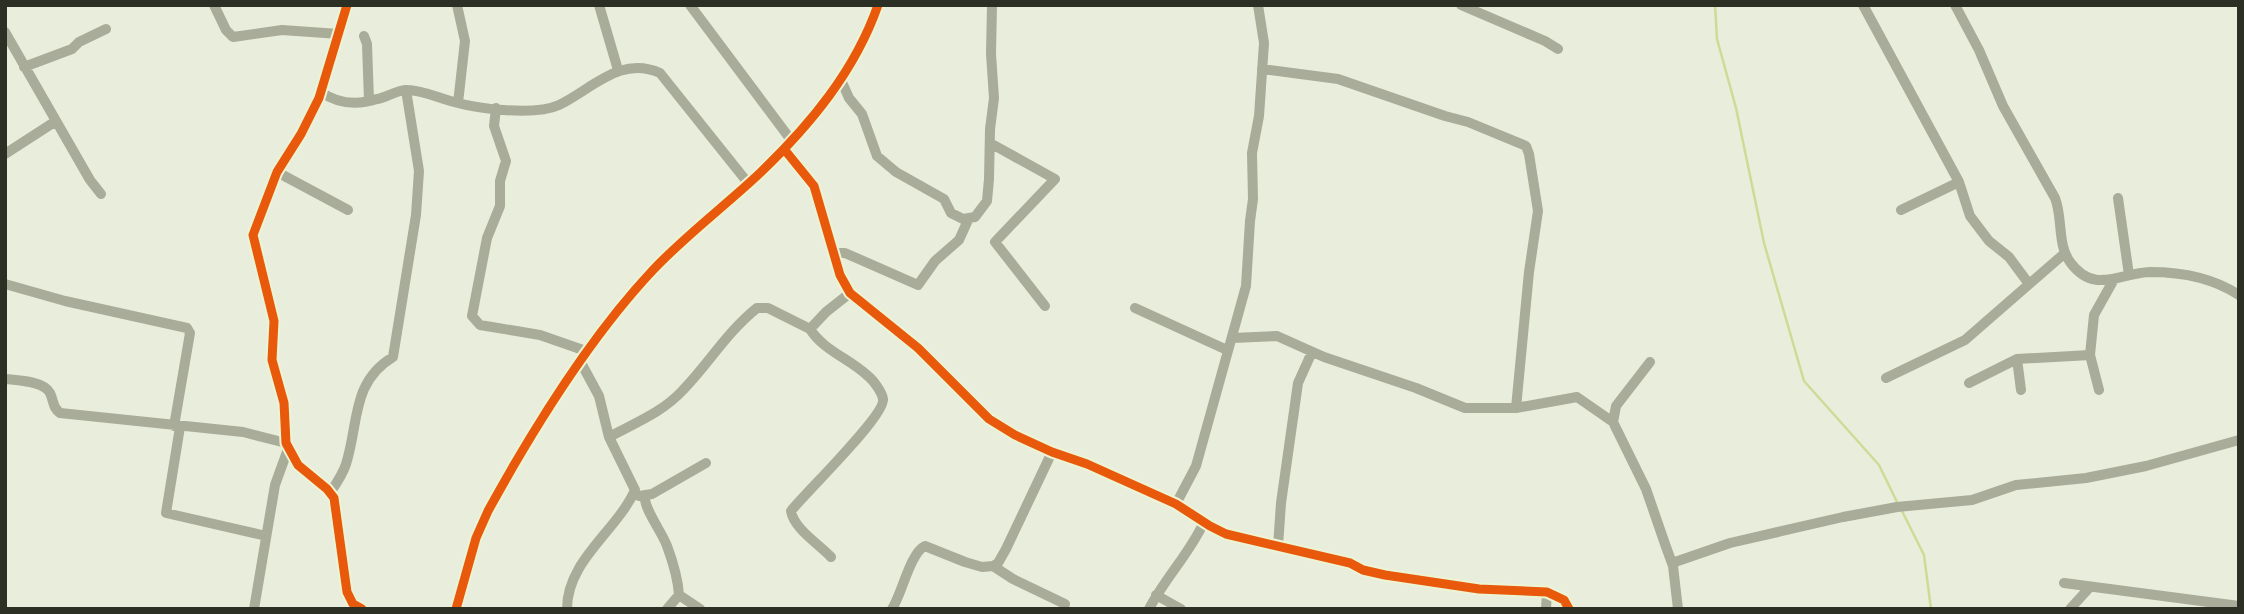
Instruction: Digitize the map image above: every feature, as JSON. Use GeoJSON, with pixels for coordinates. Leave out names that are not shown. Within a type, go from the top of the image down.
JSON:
{"type":"FeatureCollection","features":[{"type":"Feature","properties":{"kind":"street"},"geometry":{"type":"LineString","coordinates":[[214,5],[226,30],[233,37],[282,30],[339,34]]}},
{"type":"Feature","properties":{"kind":"street"},"geometry":{"type":"LineString","coordinates":[[254,609],[275,485],[287,446],[284,403],[272,360],[274,321],[253,239],[263,203],[321,92],[347,5]]}},
{"type":"Feature","properties":{"kind":"street"},"geometry":{"type":"LineString","coordinates":[[457,5],[465,41],[458,103]]}},
{"type":"Feature","properties":{"kind":"street"},"geometry":{"type":"LineString","coordinates":[[599,5],[618,70]]}},
{"type":"Feature","properties":{"kind":"street"},"geometry":{"type":"LineString","coordinates":[[690,5],[788,144],[814,186],[840,275],[849,293],[919,348],[989,419],[1015,435],[1052,452],[1087,464],[1176,504],[1226,534],[1350,563],[1385,575],[1479,589],[1547,592],[1564,600],[1569,609]]}},
{"type":"Feature","properties":{"kind":"street"},"geometry":{"type":"LineString","coordinates":[[456,609],[476,538],[488,511],[583,356],[653,271],[788,144],[835,91],[867,37],[878,5]]}},
{"type":"Feature","properties":{"kind":"street"},"geometry":{"type":"LineString","coordinates":[[841,80],[849,98],[862,114],[877,156],[896,172],[944,199],[951,213],[963,219],[975,217],[987,201],[994,98],[992,5]]}},
{"type":"Feature","properties":{"kind":"street"},"geometry":{"type":"LineString","coordinates":[[1176,504],[1196,466],[1227,350],[1233,338],[1249,271],[1253,199],[1252,153],[1259,116],[1264,43],[1258,5]]}},
{"type":"Feature","properties":{"kind":"street"},"geometry":{"type":"LineString","coordinates":[[1461,5],[1558,49]]}},
{"type":"Feature","properties":{"kind":"street"},"geometry":{"type":"LineString","coordinates":[[1863,5],[1959,182],[1970,216],[1989,241],[2009,257],[2029,284]]}},
{"type":"Feature","properties":{"kind":"street"},"geometry":{"type":"LineString","coordinates":[[1955,5],[1979,50],[2003,106],[2056,198],[2065,253],[2080,273],[2092,279],[2113,281],[2149,272],[2184,275],[2219,284],[2239,295]]}},
{"type":"Feature","properties":{"kind":"street"},"geometry":{"type":"LineString","coordinates":[[24,67],[72,49],[79,42],[107,29]]}},
{"type":"Feature","properties":{"kind":"street"},"geometry":{"type":"LineString","coordinates":[[5,32],[90,180],[101,194]]}},
{"type":"Feature","properties":{"kind":"street"},"geometry":{"type":"LineString","coordinates":[[364,36],[369,101]]}},
{"type":"Feature","properties":{"kind":"street"},"geometry":{"type":"LineString","coordinates":[[321,92],[343,102],[369,101],[406,90],[458,103],[496,108],[551,108],[618,70],[636,67],[660,73],[748,183]]}},
{"type":"Feature","properties":{"kind":"street"},"geometry":{"type":"LineString","coordinates":[[1262,69],[1338,79],[1468,122],[1526,146],[1538,211],[1529,272],[1516,408]]}},
{"type":"Feature","properties":{"kind":"street"},"geometry":{"type":"LineString","coordinates":[[330,493],[346,464],[355,414],[364,392],[378,366],[393,357],[397,343],[399,315],[416,215],[419,171],[406,90]]}},
{"type":"Feature","properties":{"kind":"street"},"geometry":{"type":"LineString","coordinates":[[496,108],[494,126],[506,161],[500,181],[500,206],[487,238],[472,316],[481,325],[540,335],[583,356],[599,396],[609,437],[635,490],[576,574],[569,591],[567,609]]}},
{"type":"Feature","properties":{"kind":"street"},"geometry":{"type":"LineString","coordinates":[[5,155],[56,121]]}},
{"type":"Feature","properties":{"kind":"street"},"geometry":{"type":"LineString","coordinates":[[990,143],[1055,178],[995,242],[1045,306]]}},
{"type":"Feature","properties":{"kind":"street"},"geometry":{"type":"LineString","coordinates":[[277,173],[348,210]]}},
{"type":"Feature","properties":{"kind":"street"},"geometry":{"type":"LineString","coordinates":[[1901,210],[1959,182]]}},
{"type":"Feature","properties":{"kind":"street"},"geometry":{"type":"LineString","coordinates":[[2118,198],[2129,275]]}},
{"type":"Feature","properties":{"kind":"street"},"geometry":{"type":"LineString","coordinates":[[833,253],[845,253],[918,285],[935,261],[959,240],[969,218]]}},
{"type":"Feature","properties":{"kind":"street"},"geometry":{"type":"LineString","coordinates":[[1886,378],[1965,340],[2065,253]]}},
{"type":"Feature","properties":{"kind":"street"},"geometry":{"type":"LineString","coordinates":[[2099,390],[2090,355],[2094,316],[2113,281]]}},
{"type":"Feature","properties":{"kind":"street"},"geometry":{"type":"LineString","coordinates":[[5,284],[65,301],[187,328],[190,334],[166,513],[266,536]]}},
{"type":"Feature","properties":{"kind":"street"},"geometry":{"type":"LineString","coordinates":[[810,329],[849,293]]}},
{"type":"Feature","properties":{"kind":"street"},"geometry":{"type":"LineString","coordinates":[[609,437],[665,407],[683,391],[725,338],[757,309],[768,308],[810,329],[816,339],[871,378],[883,398],[882,409],[857,440],[791,510],[791,515],[800,528],[831,557]]}},
{"type":"Feature","properties":{"kind":"street"},"geometry":{"type":"LineString","coordinates":[[1135,308],[1227,350]]}},
{"type":"Feature","properties":{"kind":"street"},"geometry":{"type":"LineString","coordinates":[[1233,338],[1277,336],[1312,352],[1465,408],[1516,408],[1577,397],[1613,422],[1646,489],[1673,566],[1678,609]]}},
{"type":"Feature","properties":{"kind":"street"},"geometry":{"type":"LineString","coordinates":[[1278,546],[1281,503],[1298,383],[1312,352]]}},
{"type":"Feature","properties":{"kind":"street"},"geometry":{"type":"LineString","coordinates":[[1969,383],[2017,359],[2090,355]]}},
{"type":"Feature","properties":{"kind":"street"},"geometry":{"type":"LineString","coordinates":[[2017,359],[2021,390]]}},
{"type":"Feature","properties":{"kind":"street"},"geometry":{"type":"LineString","coordinates":[[1613,422],[1616,407],[1650,362]]}},
{"type":"Feature","properties":{"kind":"street"},"geometry":{"type":"LineString","coordinates":[[5,379],[44,387],[50,394],[54,408],[60,413],[243,432],[287,446],[298,465],[330,493],[336,505],[347,592],[357,606],[341,609]]}},
{"type":"Feature","properties":{"kind":"street"},"geometry":{"type":"LineString","coordinates":[[1673,566],[1675,562],[1730,543],[1805,525],[1897,507],[1972,500],[2016,485],[2098,476],[2146,466],[2239,440]]}},
{"type":"Feature","properties":{"kind":"street"},"geometry":{"type":"LineString","coordinates":[[993,566],[1006,549],[1052,452]]}},
{"type":"Feature","properties":{"kind":"street"},"geometry":{"type":"LineString","coordinates":[[633,496],[645,496],[706,463]]}},
{"type":"Feature","properties":{"kind":"street"},"geometry":{"type":"LineString","coordinates":[[645,496],[644,505],[656,521],[668,548],[678,582],[679,595],[667,609]]}},
{"type":"Feature","properties":{"kind":"street"},"geometry":{"type":"LineString","coordinates":[[1149,609],[1197,538],[1204,522]]}},
{"type":"Feature","properties":{"kind":"street"},"geometry":{"type":"LineString","coordinates":[[892,609],[913,558],[919,549],[925,546],[982,567],[993,566],[1013,579],[1065,604]]}},
{"type":"Feature","properties":{"kind":"street"},"geometry":{"type":"LineString","coordinates":[[2064,583],[2239,606]]}},
{"type":"Feature","properties":{"kind":"street"},"geometry":{"type":"LineString","coordinates":[[2070,609],[2090,587]]}},
{"type":"Feature","properties":{"kind":"street"},"geometry":{"type":"LineString","coordinates":[[1546,609],[1547,592]]}},
{"type":"Feature","properties":{"kind":"street"},"geometry":{"type":"LineString","coordinates":[[679,595],[700,609]]}},
{"type":"Feature","properties":{"kind":"street"},"geometry":{"type":"LineString","coordinates":[[1156,595],[1181,609]]}},
{"type":"Feature","properties":{"kind":"waterway"},"geometry":{"type":"LineString","coordinates":[[1715,5],[1717,39],[1736,108],[1764,243],[1804,381],[1879,465],[1898,504]]}},
{"type":"Feature","properties":{"kind":"waterway"},"geometry":{"type":"LineString","coordinates":[[1901,509],[1924,555],[1931,609]]}},
{"type":"Feature","properties":{"kind":"cycle path"},"geometry":{"type":"LineString","coordinates":[[347,5],[319,98],[301,134],[277,172],[253,235],[274,321],[272,360],[284,403],[286,443],[298,465],[334,498],[347,592],[353,604],[362,609]]}},
{"type":"Feature","properties":{"kind":"cycle path"},"geometry":{"type":"LineString","coordinates":[[456,609],[476,538],[488,511],[563,385],[607,325],[653,270],[760,173],[813,116],[844,75],[878,5]]}},
{"type":"Feature","properties":{"kind":"cycle path"},"geometry":{"type":"LineString","coordinates":[[784,149],[814,186],[840,275],[850,293],[918,348],[989,419],[1015,435],[1176,504],[1226,534],[1350,563],[1363,570],[1385,575],[1479,589],[1547,592],[1564,600],[1569,609]]}}]}
